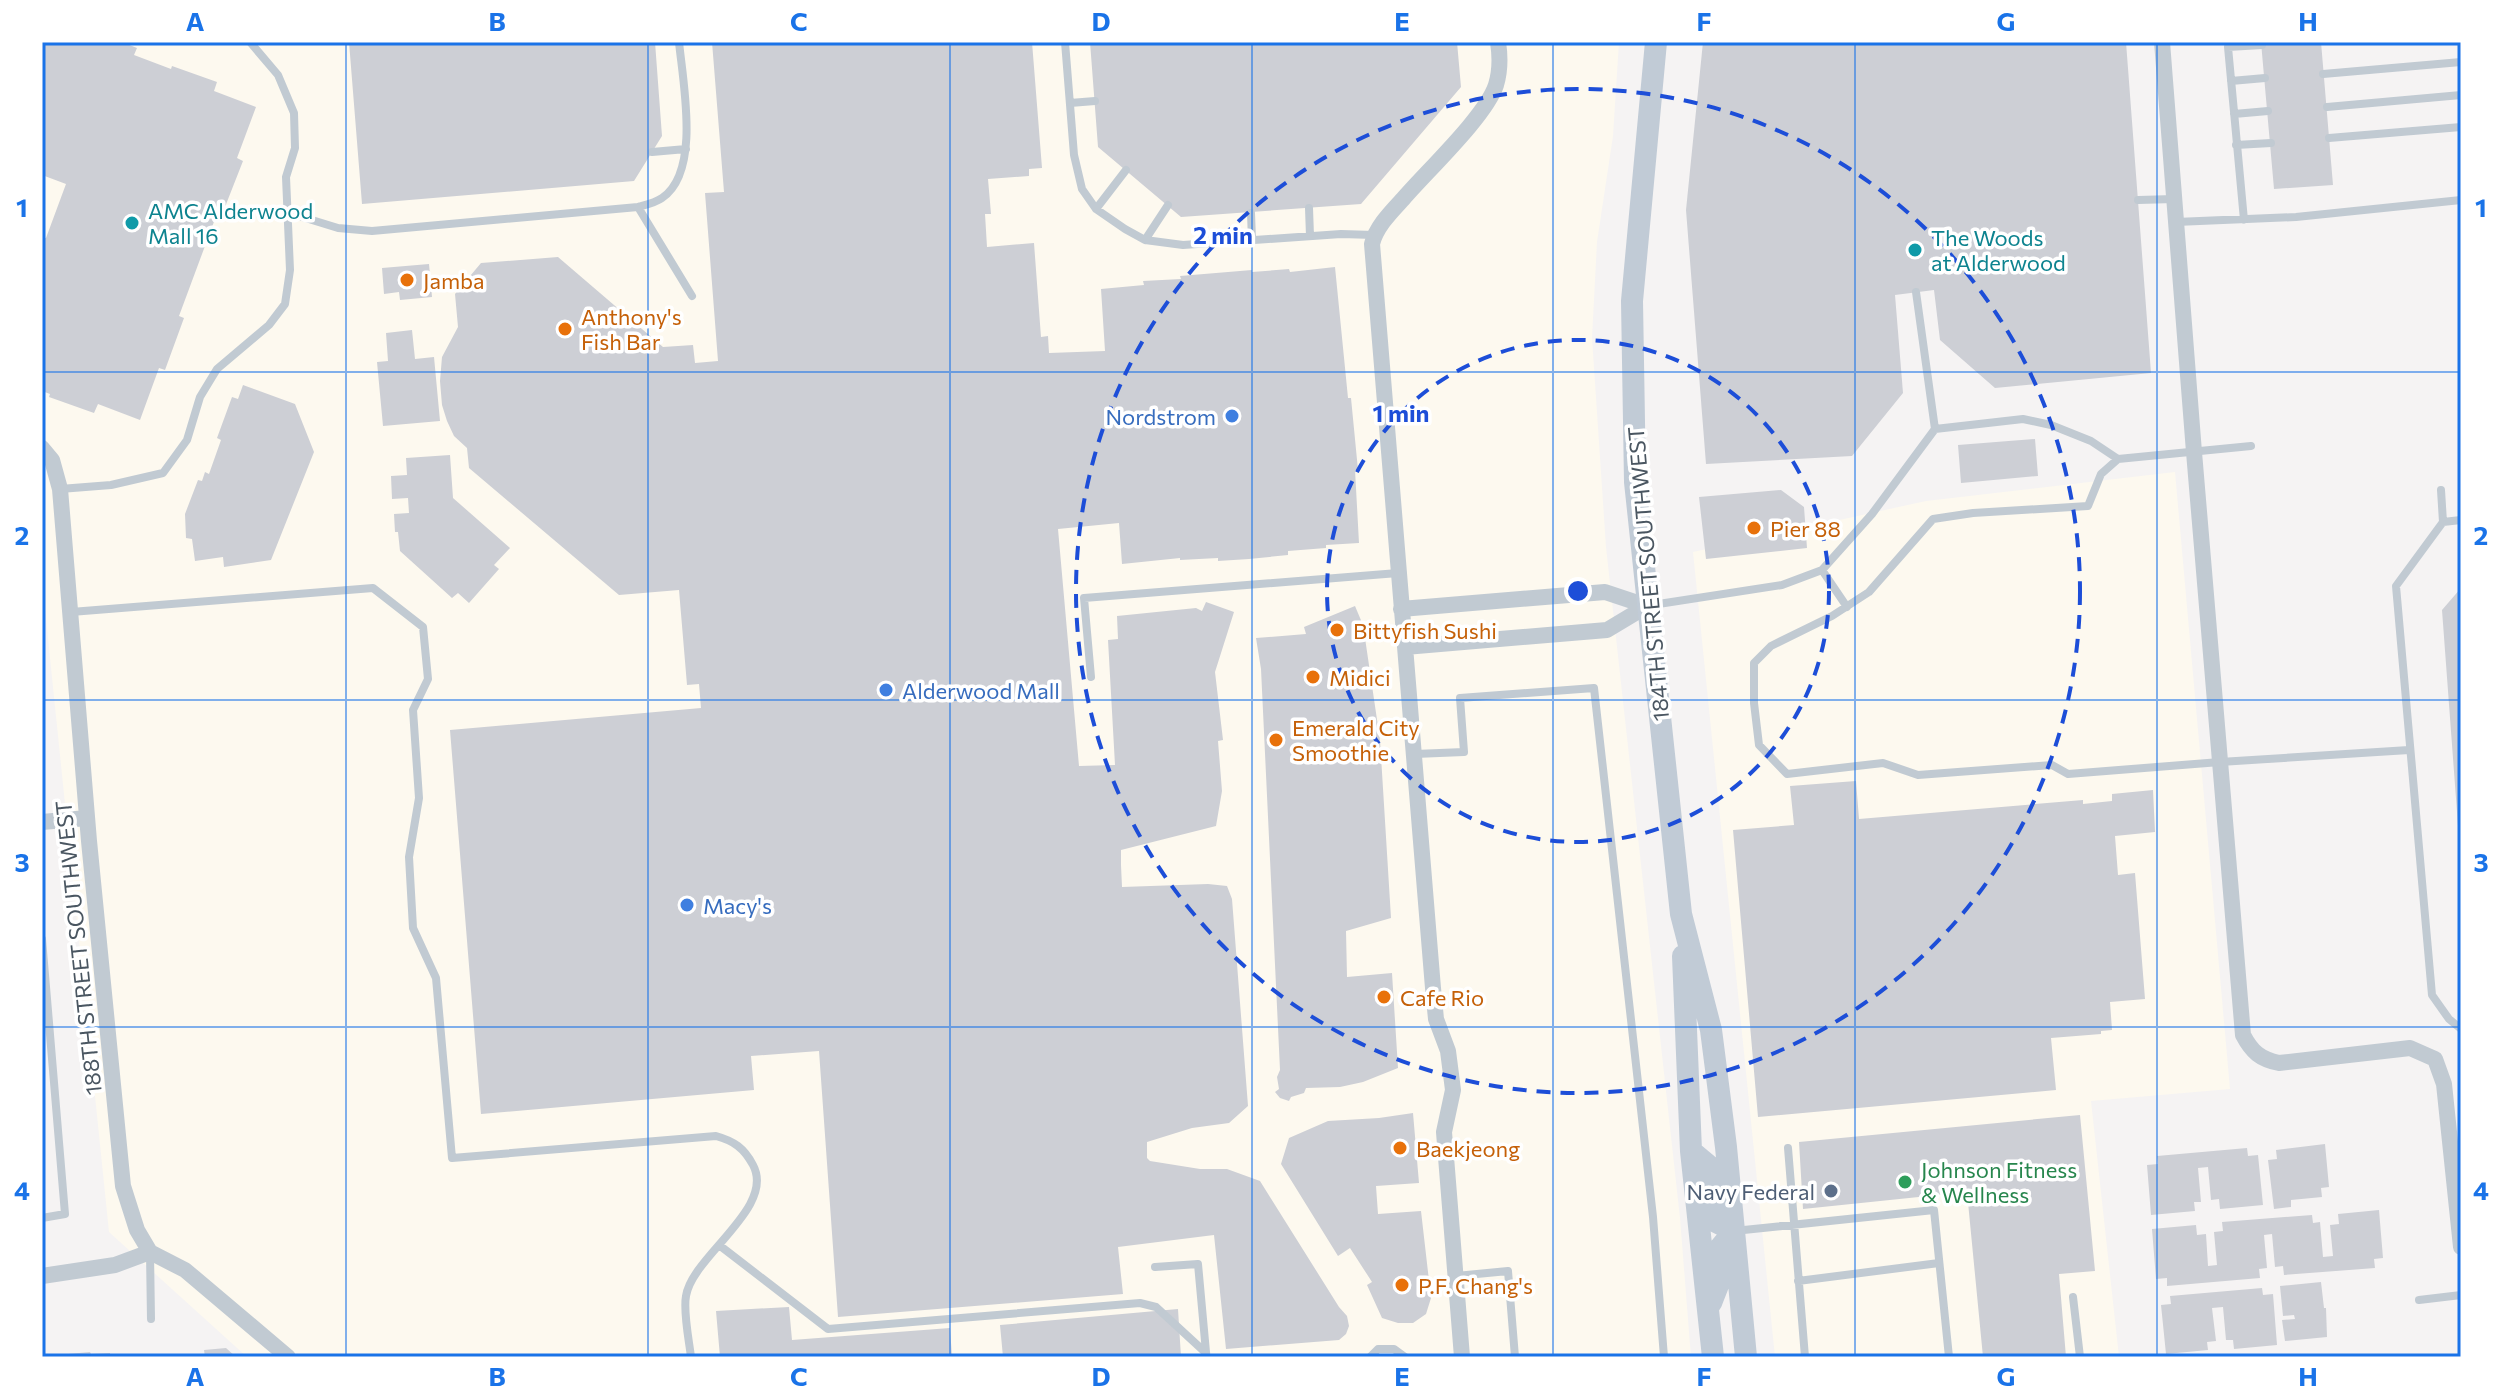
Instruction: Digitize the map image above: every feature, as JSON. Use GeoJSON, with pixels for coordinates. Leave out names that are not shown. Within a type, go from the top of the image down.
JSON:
{"type":"FeatureCollection","features":[{"type":"Feature","properties":{"kind":"main road","name":"184TH STREET SOUTHWEST"},"geometry":{"type":"LineString","coordinates":[[1656,42],[1632,301],[1635,482],[1681,914],[1691,1151],[1713,1357]]}},
{"type":"Feature","properties":{"kind":"main road","name":"184TH STREET SOUTHWEST"},"geometry":{"type":"LineString","coordinates":[[1681,914],[1711,1030],[1746,1357]]}},
{"type":"Feature","properties":{"kind":"main road"},"geometry":{"type":"LineString","coordinates":[[1691,1151],[1709,1166],[1716,1222],[1734,1231],[1719,1249],[1720,1280],[1708,1309]]}},
{"type":"Feature","properties":{"kind":"street"},"geometry":{"type":"LineString","coordinates":[[1462,1357],[1444,1132],[1453,1090],[1448,1051],[1436,1019],[1372,244],[1374,235],[1398,205],[1485,106],[1496,84],[1500,55],[1498,42]]}},
{"type":"Feature","properties":{"kind":"street"},"geometry":{"type":"LineString","coordinates":[[2162,42],[2243,1035],[2252,1051],[2264,1060],[2279,1063],[2410,1048],[2435,1059],[2444,1084],[2461,1247]]}},
{"type":"Feature","properties":{"kind":"street","name":"188TH STREET SOUTHWEST"},"geometry":{"type":"LineString","coordinates":[[42,448],[52,460],[60,489],[87,818],[123,1186],[137,1230],[150,1252]]}},
{"type":"Feature","properties":{"kind":"street"},"geometry":{"type":"LineString","coordinates":[[1401,609],[1605,592],[1647,606]]}},
{"type":"Feature","properties":{"kind":"street"},"geometry":{"type":"LineString","coordinates":[[1405,647],[1607,630],[1647,606]]}},
{"type":"Feature","properties":{"kind":"street"},"geometry":{"type":"LineString","coordinates":[[42,822],[87,818]]}},
{"type":"Feature","properties":{"kind":"street"},"geometry":{"type":"LineString","coordinates":[[42,1276],[115,1265],[150,1252],[185,1270],[288,1357]]}},
{"type":"Feature","properties":{"kind":"lane"},"geometry":{"type":"LineString","coordinates":[[60,489],[111,485],[163,473],[187,440],[200,397],[217,369],[269,325],[285,304],[290,270],[286,177],[295,148],[294,113],[278,75],[250,42]]}},
{"type":"Feature","properties":{"kind":"lane"},"geometry":{"type":"LineString","coordinates":[[286,212],[338,228],[372,231],[638,207],[662,199],[676,183],[685,163],[679,42]]}},
{"type":"Feature","properties":{"kind":"lane"},"geometry":{"type":"LineString","coordinates":[[1065,42],[1074,155],[1082,189],[1096,209],[1145,240],[1183,245],[1374,235]]}},
{"type":"Feature","properties":{"kind":"lane"},"geometry":{"type":"LineString","coordinates":[[2244,220],[2228,47],[2262,45]]}},
{"type":"Feature","properties":{"kind":"lane"},"geometry":{"type":"LineString","coordinates":[[2323,74],[2461,62]]}},
{"type":"Feature","properties":{"kind":"lane"},"geometry":{"type":"LineString","coordinates":[[2231,81],[2265,78]]}},
{"type":"Feature","properties":{"kind":"lane"},"geometry":{"type":"LineString","coordinates":[[2327,107],[2461,95]]}},
{"type":"Feature","properties":{"kind":"lane"},"geometry":{"type":"LineString","coordinates":[[1070,103],[1095,101]]}},
{"type":"Feature","properties":{"kind":"lane"},"geometry":{"type":"LineString","coordinates":[[2234,114],[2268,111]]}},
{"type":"Feature","properties":{"kind":"lane"},"geometry":{"type":"LineString","coordinates":[[2329,138],[2461,127]]}},
{"type":"Feature","properties":{"kind":"lane"},"geometry":{"type":"LineString","coordinates":[[2236,145],[2271,143]]}},
{"type":"Feature","properties":{"kind":"lane"},"geometry":{"type":"LineString","coordinates":[[652,152],[686,149]]}},
{"type":"Feature","properties":{"kind":"lane"},"geometry":{"type":"LineString","coordinates":[[1096,209],[1126,170]]}},
{"type":"Feature","properties":{"kind":"lane"},"geometry":{"type":"LineString","coordinates":[[2138,200],[2175,199]]}},
{"type":"Feature","properties":{"kind":"lane"},"geometry":{"type":"LineString","coordinates":[[2175,222],[2296,217],[2461,200]]}},
{"type":"Feature","properties":{"kind":"lane"},"geometry":{"type":"LineString","coordinates":[[1145,240],[1168,205]]}},
{"type":"Feature","properties":{"kind":"lane"},"geometry":{"type":"LineString","coordinates":[[638,207],[692,296]]}},
{"type":"Feature","properties":{"kind":"lane"},"geometry":{"type":"LineString","coordinates":[[1309,208],[1310,236]]}},
{"type":"Feature","properties":{"kind":"lane"},"geometry":{"type":"LineString","coordinates":[[1251,213],[1252,240]]}},
{"type":"Feature","properties":{"kind":"lane"},"geometry":{"type":"LineString","coordinates":[[1647,606],[1782,585],[1822,570],[1872,514],[1935,429],[1916,292]]}},
{"type":"Feature","properties":{"kind":"lane"},"geometry":{"type":"LineString","coordinates":[[1935,429],[2023,419],[2051,425],[2091,441],[2118,459]]}},
{"type":"Feature","properties":{"kind":"lane"},"geometry":{"type":"LineString","coordinates":[[2251,446],[2118,459],[2101,474],[2088,506],[1973,513],[1933,519],[1869,592],[1847,607],[1771,646],[1754,663],[1754,703],[1759,745],[1787,774],[1883,763],[1918,775],[2052,765],[2068,774],[2409,750]]}},
{"type":"Feature","properties":{"kind":"lane"},"geometry":{"type":"LineString","coordinates":[[2441,490],[2443,522],[2396,586],[2432,995],[2449,1019],[2461,1029]]}},
{"type":"Feature","properties":{"kind":"lane"},"geometry":{"type":"LineString","coordinates":[[2443,522],[2461,520]]}},
{"type":"Feature","properties":{"kind":"lane"},"geometry":{"type":"LineString","coordinates":[[1822,570],[1847,607]]}},
{"type":"Feature","properties":{"kind":"lane"},"geometry":{"type":"LineString","coordinates":[[1091,677],[1084,598],[1398,573]]}},
{"type":"Feature","properties":{"kind":"lane"},"geometry":{"type":"LineString","coordinates":[[71,612],[373,588],[423,627],[428,679],[413,710],[419,798],[409,857],[413,928],[436,978],[452,1158],[716,1136],[730,1140],[746,1151],[756,1171],[754,1193],[743,1217],[700,1267],[685,1296],[691,1357]]}},
{"type":"Feature","properties":{"kind":"lane"},"geometry":{"type":"LineString","coordinates":[[1415,754],[1464,752],[1460,698],[1594,688],[1652,1204],[1664,1357]]}},
{"type":"Feature","properties":{"kind":"lane"},"geometry":{"type":"LineString","coordinates":[[42,939],[65,1214],[42,1218]]}},
{"type":"Feature","properties":{"kind":"lane"},"geometry":{"type":"LineString","coordinates":[[1788,1148],[1805,1357]]}},
{"type":"Feature","properties":{"kind":"lane"},"geometry":{"type":"LineString","coordinates":[[1734,1231],[1934,1210],[1949,1357]]}},
{"type":"Feature","properties":{"kind":"lane"},"geometry":{"type":"LineString","coordinates":[[719,1245],[828,1329],[1140,1303],[1156,1307],[1206,1355]]}},
{"type":"Feature","properties":{"kind":"lane"},"geometry":{"type":"LineString","coordinates":[[150,1252],[151,1319]]}},
{"type":"Feature","properties":{"kind":"lane"},"geometry":{"type":"LineString","coordinates":[[1798,1281],[1939,1263]]}},
{"type":"Feature","properties":{"kind":"lane"},"geometry":{"type":"LineString","coordinates":[[1155,1267],[1198,1264],[1206,1355]]}},
{"type":"Feature","properties":{"kind":"lane"},"geometry":{"type":"LineString","coordinates":[[1456,1276],[1508,1271],[1515,1357]]}},
{"type":"Feature","properties":{"kind":"lane"},"geometry":{"type":"LineString","coordinates":[[2419,1300],[2461,1295]]}},
{"type":"Feature","properties":{"kind":"lane"},"geometry":{"type":"LineString","coordinates":[[2073,1297],[2080,1357]]}},
{"type":"Feature","properties":{"kind":"lane"},"geometry":{"type":"LineString","coordinates":[[1370,1357],[1378,1349],[1394,1349],[1405,1357]]}},
{"type":"Feature","properties":{"kind":"shaded area","name":"Alderwood Mall"},"geometry":{"type":"Polygon","coordinates":[[[42,42],[1619,42],[1613,136],[1597,242],[1592,338],[1606,547],[1680,1218],[1691,1357],[247,1357],[109,1232],[42,580],[42,42]]]}},
{"type":"Feature","properties":{"kind":"shaded area"},"geometry":{"type":"Polygon","coordinates":[[[2175,472],[2230,1089],[2091,1101],[2119,1357],[1775,1357],[1693,552],[1926,501],[2175,472]]]}},
{"type":"Feature","properties":{"kind":"building","name":"AMC Alderwood Mall 16"},"geometry":{"type":"Polygon","coordinates":[[[42,42],[122,42],[137,48],[134,55],[217,82],[214,91],[256,107],[237,158],[243,161],[223,212],[218,211],[179,316],[184,318],[165,370],[159,368],[140,420],[98,404],[94,413],[49,397],[50,394],[42,391],[42,237],[46,238],[66,184],[42,175],[42,42]]]}},
{"type":"Feature","properties":{"kind":"building"},"geometry":{"type":"Polygon","coordinates":[[[349,42],[655,42],[662,136],[634,181],[362,204],[349,42]]]}},
{"type":"Feature","properties":{"kind":"building","name":"Alderwood Mall"},"geometry":{"type":"Polygon","coordinates":[[[712,42],[1032,42],[1042,168],[1029,169],[1029,176],[988,179],[991,214],[985,214],[987,247],[1034,243],[1041,337],[1048,336],[1049,353],[1105,351],[1101,289],[1144,285],[1143,281],[1181,279],[1180,276],[1335,267],[1358,470],[1355,470],[1359,543],[1326,545],[1326,548],[1288,551],[1288,555],[1249,559],[1218,561],[1218,558],[1180,558],[1122,564],[1119,523],[1058,529],[1079,766],[1115,765],[1108,640],[1118,639],[1117,616],[1196,608],[1202,611],[1206,602],[1234,612],[1215,672],[1223,740],[1218,741],[1222,791],[1216,826],[1121,850],[1121,865],[1122,887],[1227,886],[1232,899],[1248,1106],[1229,1123],[1192,1128],[1147,1142],[1147,1158],[1200,1169],[1227,1169],[1260,1181],[1347,1316],[1349,1326],[1339,1340],[1226,1349],[1214,1235],[1118,1247],[1123,1294],[838,1317],[819,1051],[751,1056],[754,1090],[481,1114],[450,730],[701,708],[699,684],[687,685],[679,590],[619,595],[469,468],[467,448],[454,436],[447,421],[440,381],[442,357],[458,327],[455,294],[481,263],[558,257],[663,347],[693,345],[695,363],[718,361],[705,193],[724,192],[712,42]]]}},
{"type":"Feature","properties":{"kind":"building"},"geometry":{"type":"Polygon","coordinates":[[[1090,42],[1457,42],[1461,87],[1361,204],[1181,217],[1098,147],[1090,42]]]}},
{"type":"Feature","properties":{"kind":"building","name":"The Woods at Alderwood"},"geometry":{"type":"Polygon","coordinates":[[[1703,42],[2126,42],[2151,373],[1995,388],[1940,340],[1934,290],[1895,295],[1903,393],[1852,456],[1706,464],[1686,210],[1703,42]]]}},
{"type":"Feature","properties":{"kind":"building"},"geometry":{"type":"Polygon","coordinates":[[[2261,42],[2321,42],[2333,185],[2274,189],[2261,42]]]}},
{"type":"Feature","properties":{"kind":"building","name":"Jamba"},"geometry":{"type":"Polygon","coordinates":[[[429,264],[432,297],[400,300],[399,292],[384,294],[382,268],[429,264]]]}},
{"type":"Feature","properties":{"kind":"building"},"geometry":{"type":"Polygon","coordinates":[[[412,330],[415,359],[434,357],[440,421],[383,426],[377,362],[388,361],[386,333],[412,330]]]}},
{"type":"Feature","properties":{"kind":"building"},"geometry":{"type":"Polygon","coordinates":[[[243,385],[295,404],[314,452],[271,560],[224,567],[223,557],[195,561],[192,539],[186,538],[185,514],[198,480],[202,481],[205,472],[209,474],[221,440],[217,438],[232,397],[238,399],[243,385]]]}},
{"type":"Feature","properties":{"kind":"building"},"geometry":{"type":"Polygon","coordinates":[[[2035,439],[2038,476],[1961,483],[1958,445],[2035,439]]]}},
{"type":"Feature","properties":{"kind":"building"},"geometry":{"type":"Polygon","coordinates":[[[450,455],[453,498],[510,548],[494,565],[499,569],[469,603],[458,593],[452,598],[400,551],[398,532],[395,532],[394,514],[409,513],[408,498],[392,499],[391,476],[407,475],[406,458],[450,455]]]}},
{"type":"Feature","properties":{"kind":"building","name":"Pier 88"},"geometry":{"type":"Polygon","coordinates":[[[1781,490],[1804,507],[1807,548],[1706,559],[1699,497],[1781,490]]]}},
{"type":"Feature","properties":{"kind":"building"},"geometry":{"type":"Polygon","coordinates":[[[2461,588],[2461,839],[2459,839],[2442,610],[2461,588]]]}},
{"type":"Feature","properties":{"kind":"building"},"geometry":{"type":"Polygon","coordinates":[[[1355,606],[1368,637],[1365,638],[1380,740],[1391,918],[1346,931],[1347,977],[1392,973],[1398,1068],[1363,1082],[1340,1087],[1306,1088],[1304,1093],[1291,1097],[1289,1101],[1275,1092],[1279,1089],[1277,1077],[1280,1070],[1261,669],[1256,638],[1306,634],[1304,627],[1355,606]]]}},
{"type":"Feature","properties":{"kind":"building"},"geometry":{"type":"Polygon","coordinates":[[[1856,781],[1859,819],[2083,800],[2083,804],[2112,801],[2112,794],[2153,790],[2155,832],[2115,836],[2118,875],[2135,873],[2145,999],[2110,1002],[2112,1030],[2101,1031],[2101,1034],[2051,1038],[2056,1090],[1758,1117],[1733,830],[1794,825],[1790,786],[1856,781]]]}},
{"type":"Feature","properties":{"kind":"building"},"geometry":{"type":"Polygon","coordinates":[[[1413,1113],[1419,1183],[1376,1186],[1378,1214],[1421,1211],[1431,1298],[1426,1314],[1413,1323],[1398,1323],[1382,1318],[1367,1285],[1372,1282],[1350,1248],[1338,1256],[1281,1164],[1289,1138],[1328,1121],[1413,1113]]]}},
{"type":"Feature","properties":{"kind":"building"},"geometry":{"type":"Polygon","coordinates":[[[2080,1115],[2095,1271],[2059,1274],[2066,1357],[1983,1357],[1967,1192],[1803,1209],[1799,1142],[2080,1115]]]}},
{"type":"Feature","properties":{"kind":"building"},"geometry":{"type":"Polygon","coordinates":[[[2325,1144],[2329,1187],[2321,1188],[2322,1197],[2291,1200],[2291,1207],[2274,1209],[2268,1160],[2277,1159],[2276,1150],[2325,1144]]]}},
{"type":"Feature","properties":{"kind":"building"},"geometry":{"type":"Polygon","coordinates":[[[2247,1148],[2248,1156],[2258,1155],[2263,1205],[2220,1209],[2219,1199],[2211,1200],[2208,1167],[2198,1168],[2201,1202],[2194,1202],[2195,1211],[2151,1215],[2147,1165],[2158,1164],[2157,1156],[2247,1148]]]}},
{"type":"Feature","properties":{"kind":"building"},"geometry":{"type":"Polygon","coordinates":[[[2379,1210],[2383,1258],[2374,1259],[2375,1268],[2284,1275],[2283,1266],[2275,1267],[2272,1234],[2264,1235],[2267,1268],[2259,1269],[2260,1278],[2167,1286],[2167,1278],[2156,1279],[2152,1229],[2196,1225],[2197,1235],[2206,1234],[2208,1266],[2217,1265],[2214,1232],[2223,1231],[2222,1222],[2312,1215],[2313,1223],[2320,1222],[2323,1257],[2333,1256],[2330,1225],[2339,1224],[2338,1214],[2379,1210]]]}},
{"type":"Feature","properties":{"kind":"building"},"geometry":{"type":"Polygon","coordinates":[[[2321,1282],[2327,1337],[2285,1341],[2282,1320],[2295,1319],[2294,1315],[2283,1316],[2280,1286],[2321,1282]]]}},
{"type":"Feature","properties":{"kind":"building"},"geometry":{"type":"Polygon","coordinates":[[[2262,1288],[2263,1295],[2273,1294],[2277,1345],[2234,1349],[2233,1340],[2226,1340],[2223,1307],[2212,1308],[2216,1341],[2207,1342],[2208,1350],[2166,1354],[2161,1305],[2171,1304],[2170,1296],[2262,1288]]]}},
{"type":"Feature","properties":{"kind":"building"},"geometry":{"type":"Polygon","coordinates":[[[789,1307],[792,1340],[950,1328],[952,1357],[720,1357],[716,1311],[789,1307]]]}},
{"type":"Feature","properties":{"kind":"building"},"geometry":{"type":"Polygon","coordinates":[[[1178,1309],[1181,1357],[1003,1357],[1000,1325],[1178,1309]]]}},
{"type":"Feature","properties":{"kind":"building"},"geometry":{"type":"Polygon","coordinates":[[[226,1348],[236,1357],[205,1357],[204,1350],[226,1348]]]}},
{"type":"Feature","properties":{"kind":"building"},"geometry":{"type":"Polygon","coordinates":[[[110,1353],[110,1357],[57,1357],[57,1355],[110,1353]]]}},
{"type":"Feature","properties":{"kind":"place","name":"AMC Alderwood Mall 16"},"geometry":{"type":"Point","coordinates":[132,223]}},
{"type":"Feature","properties":{"kind":"place","name":"The Woods at Alderwood"},"geometry":{"type":"Point","coordinates":[1915,250]}},
{"type":"Feature","properties":{"kind":"place","name":"Jamba"},"geometry":{"type":"Point","coordinates":[407,280]}},
{"type":"Feature","properties":{"kind":"place","name":"Anthony's Fish Bar"},"geometry":{"type":"Point","coordinates":[565,329]}},
{"type":"Feature","properties":{"kind":"place","name":"Nordstrom"},"geometry":{"type":"Point","coordinates":[1232,416]}},
{"type":"Feature","properties":{"kind":"place","name":"Pier 88"},"geometry":{"type":"Point","coordinates":[1754,528]}},
{"type":"Feature","properties":{"kind":"place","name":"Bittyfish Sushi"},"geometry":{"type":"Point","coordinates":[1337,630]}},
{"type":"Feature","properties":{"kind":"place","name":"Midici"},"geometry":{"type":"Point","coordinates":[1313,677]}},
{"type":"Feature","properties":{"kind":"place","name":"Alderwood Mall"},"geometry":{"type":"Point","coordinates":[886,690]}},
{"type":"Feature","properties":{"kind":"place","name":"Emerald City Smoothie"},"geometry":{"type":"Point","coordinates":[1276,740]}},
{"type":"Feature","properties":{"kind":"place","name":"Macy's"},"geometry":{"type":"Point","coordinates":[687,905]}},
{"type":"Feature","properties":{"kind":"place","name":"Cafe Rio"},"geometry":{"type":"Point","coordinates":[1384,997]}},
{"type":"Feature","properties":{"kind":"place","name":"Baekjeong"},"geometry":{"type":"Point","coordinates":[1400,1148]}},
{"type":"Feature","properties":{"kind":"place","name":"Johnson Fitness & Wellness"},"geometry":{"type":"Point","coordinates":[1905,1182]}},
{"type":"Feature","properties":{"kind":"place","name":"Navy Federal"},"geometry":{"type":"Point","coordinates":[1831,1191]}},
{"type":"Feature","properties":{"kind":"place","name":"P.F. Chang's"},"geometry":{"type":"Point","coordinates":[1402,1285]}}]}
